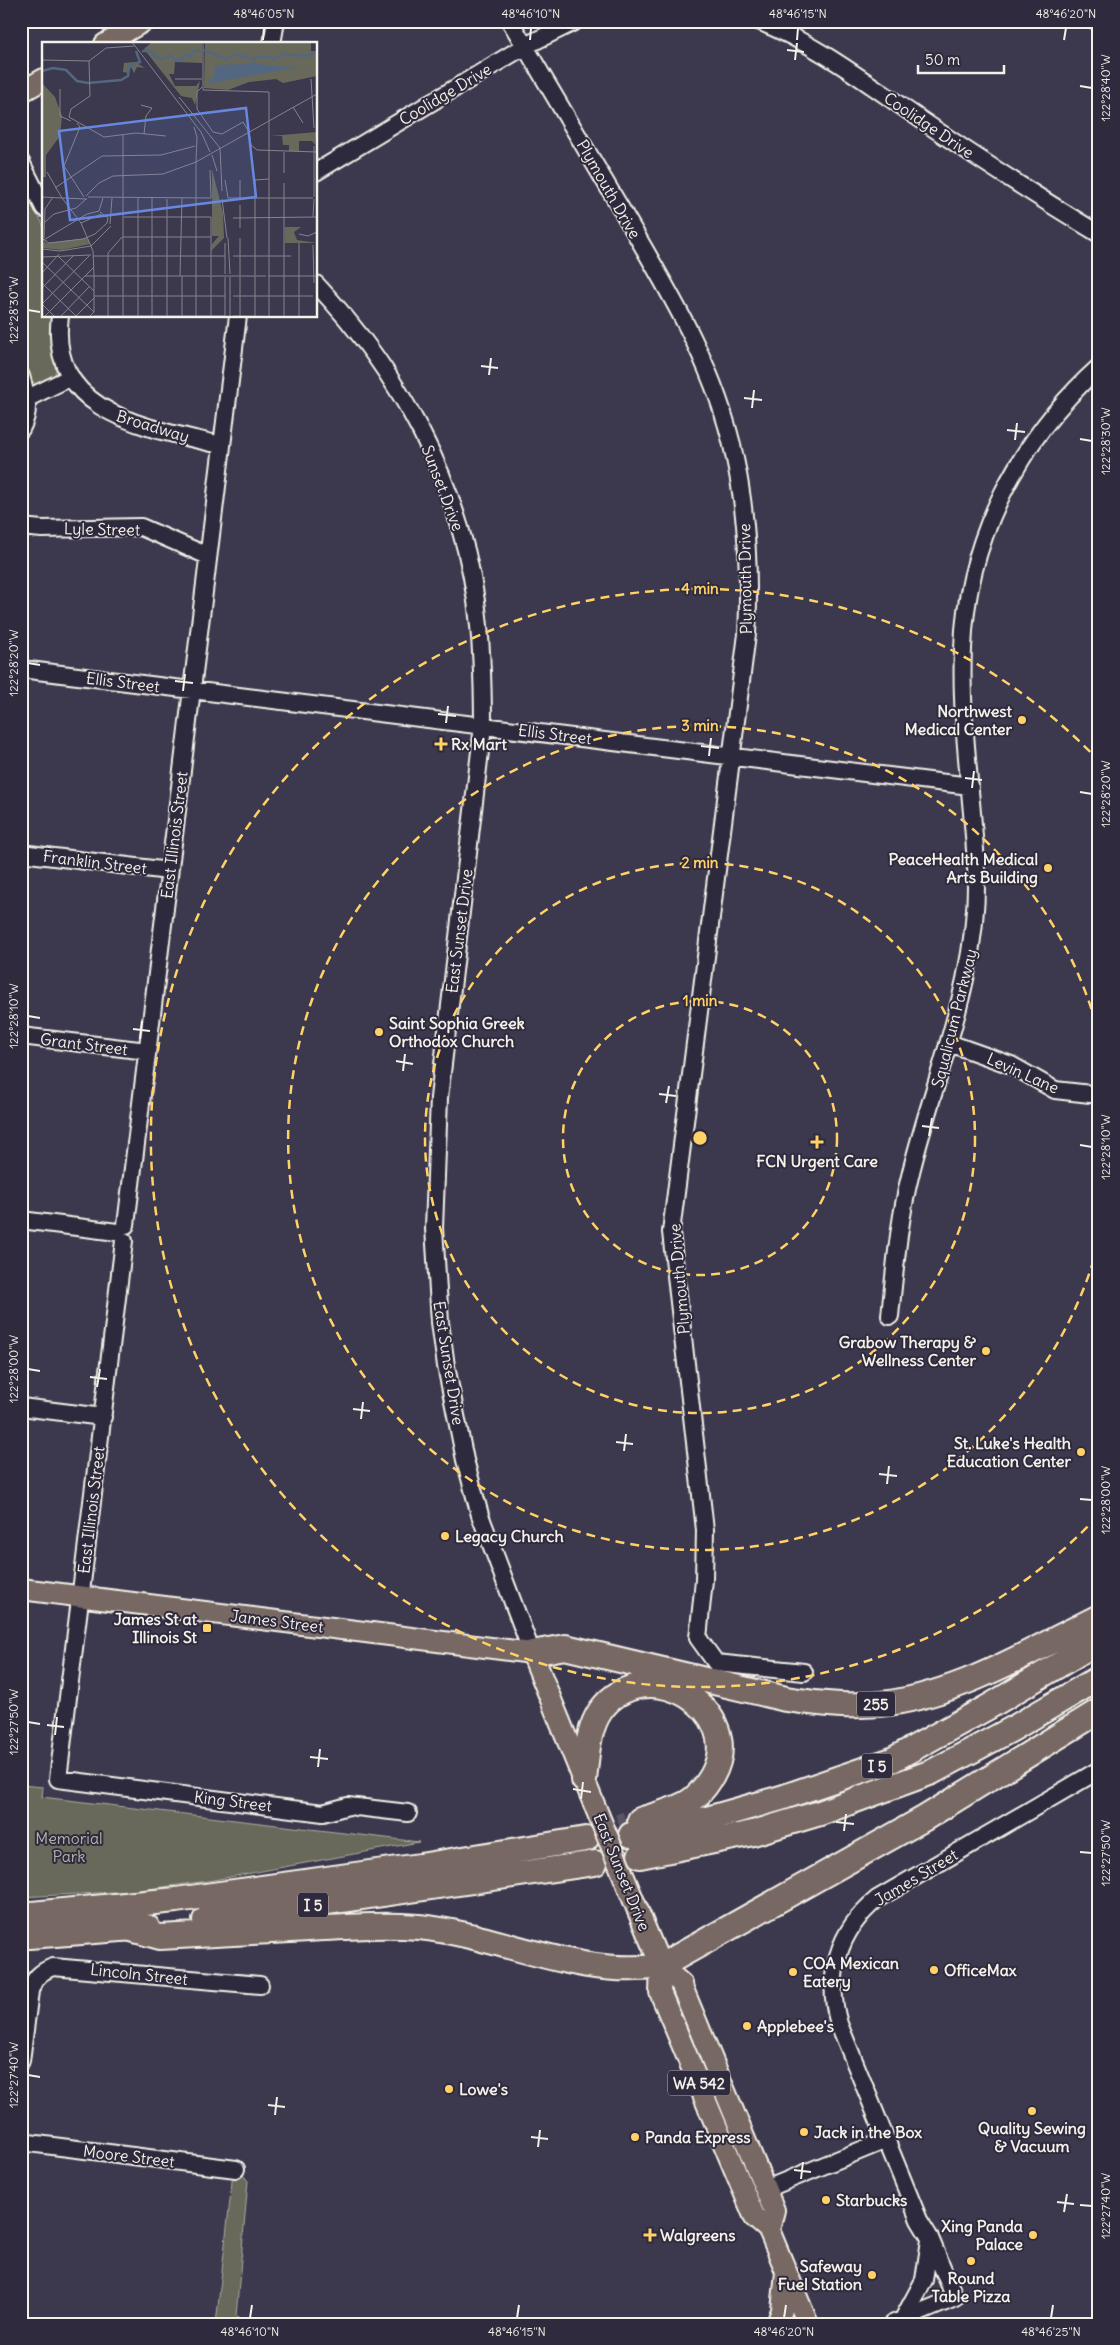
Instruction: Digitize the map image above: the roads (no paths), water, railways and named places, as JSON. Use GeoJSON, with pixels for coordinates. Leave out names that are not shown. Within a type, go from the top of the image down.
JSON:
{"type":"FeatureCollection","features":[{"type":"Feature","properties":{"kind":"highway","name":"255"},"geometry":{"type":"LineString","coordinates":[[532,1653],[565,1647],[786,1699],[814,1703],[862,1705],[909,1699],[949,1687],[1001,1665],[1099,1617]]}},
{"type":"Feature","properties":{"kind":"highway","name":"I 5"},"geometry":{"type":"LineString","coordinates":[[633,1838],[781,1798],[892,1760],[990,1706],[1099,1640]]}},
{"type":"Feature","properties":{"kind":"highway"},"geometry":{"type":"LineString","coordinates":[[532,1653],[561,1662],[662,1684],[696,1701],[709,1715],[718,1730],[720,1750],[715,1770],[706,1787],[688,1802],[662,1813],[633,1838]]}},
{"type":"Feature","properties":{"kind":"highway","name":"I 5"},"geometry":{"type":"LineString","coordinates":[[633,1838],[753,1834],[820,1814],[932,1772],[1012,1729],[1099,1678]]}},
{"type":"Feature","properties":{"kind":"highway"},"geometry":{"type":"LineString","coordinates":[[586,1783],[591,1734],[600,1711],[614,1698],[628,1690],[662,1684]]}},
{"type":"Feature","properties":{"kind":"highway"},"geometry":{"type":"LineString","coordinates":[[131,1929],[160,1937],[366,1926],[418,1927],[459,1934],[596,1967],[636,1970],[661,1966],[925,1818],[1099,1711]]}},
{"type":"Feature","properties":{"kind":"highway","name":"I 5"},"geometry":{"type":"LineString","coordinates":[[26,1925],[176,1900],[420,1866],[586,1839]]}},
{"type":"Feature","properties":{"kind":"highway","name":"I 5"},"geometry":{"type":"LineString","coordinates":[[26,1925],[131,1929],[266,1912],[595,1863]]}},
{"type":"Feature","properties":{"kind":"main road"},"geometry":{"type":"LineString","coordinates":[[119,36],[144,21]]}},
{"type":"Feature","properties":{"kind":"main road"},"geometry":{"type":"LineString","coordinates":[[21,92],[42,80]]}},
{"type":"Feature","properties":{"kind":"main road","name":"James Street"},"geometry":{"type":"LineString","coordinates":[[21,1590],[532,1653]]}},
{"type":"Feature","properties":{"kind":"main road","name":"East Sunset Drive"},"geometry":{"type":"LineString","coordinates":[[532,1653],[661,1966],[660,1992],[755,2218],[769,2230],[808,2324]]}},
{"type":"Feature","properties":{"kind":"main road","name":"East Sunset Drive"},"geometry":{"type":"LineString","coordinates":[[661,1966],[682,1984],[766,2189],[774,2210],[769,2230]]}},
{"type":"Feature","properties":{"kind":"main road"},"geometry":{"type":"LineString","coordinates":[[777,2324],[782,2310],[786,2270]]}},
{"type":"Feature","properties":{"kind":"street"},"geometry":{"type":"LineString","coordinates":[[272,42],[276,21]]}},
{"type":"Feature","properties":{"kind":"street","name":"Plymouth Drive"},"geometry":{"type":"LineString","coordinates":[[510,21],[672,298],[705,366],[726,425],[740,488],[748,561],[747,634],[671,1232],[706,1530],[704,1580],[698,1638],[716,1663],[804,1672]]}},
{"type":"Feature","properties":{"kind":"street","name":"Coolidge Drive"},"geometry":{"type":"LineString","coordinates":[[318,171],[525,46],[576,21]]}},
{"type":"Feature","properties":{"kind":"street","name":"Coolidge Drive"},"geometry":{"type":"LineString","coordinates":[[758,21],[822,53],[953,142],[1099,234]]}},
{"type":"Feature","properties":{"kind":"street"},"geometry":{"type":"LineString","coordinates":[[21,162],[42,204]]}},
{"type":"Feature","properties":{"kind":"street","name":"Sunset Drive"},"geometry":{"type":"LineString","coordinates":[[318,286],[363,339],[390,378],[429,447],[445,483],[466,552],[476,600],[482,666],[483,726]]}},
{"type":"Feature","properties":{"kind":"street","name":"Broadway"},"geometry":{"type":"LineString","coordinates":[[60,318],[59,346],[71,377],[84,395],[110,413],[160,430],[222,445]]}},
{"type":"Feature","properties":{"kind":"street","name":"East Illinois Street"},"geometry":{"type":"LineString","coordinates":[[58,1779],[103,1417],[122,1232],[147,1051],[238,318]]}},
{"type":"Feature","properties":{"kind":"street","name":"Squalicum Parkway"},"geometry":{"type":"LineString","coordinates":[[890,1316],[899,1234],[911,1172],[970,966],[975,925],[977,872],[962,651],[969,591],[976,560],[996,506],[1011,475],[1030,445],[1065,400],[1099,367]]}},
{"type":"Feature","properties":{"kind":"street"},"geometry":{"type":"LineString","coordinates":[[21,376],[28,398],[28,412],[21,429]]}},
{"type":"Feature","properties":{"kind":"street"},"geometry":{"type":"LineString","coordinates":[[28,398],[71,377]]}},
{"type":"Feature","properties":{"kind":"street","name":"Lyle Street"},"geometry":{"type":"LineString","coordinates":[[21,526],[42,529],[141,527],[208,556]]}},
{"type":"Feature","properties":{"kind":"street","name":"Ellis Street"},"geometry":{"type":"LineString","coordinates":[[21,669],[970,786]]}},
{"type":"Feature","properties":{"kind":"street","name":"East Sunset Drive"},"geometry":{"type":"LineString","coordinates":[[483,726],[439,1098],[434,1228],[440,1322],[446,1366],[465,1460],[480,1515],[532,1653]]}},
{"type":"Feature","properties":{"kind":"street","name":"Franklin Street"},"geometry":{"type":"LineString","coordinates":[[21,853],[169,871]]}},
{"type":"Feature","properties":{"kind":"street","name":"Grant Street"},"geometry":{"type":"LineString","coordinates":[[21,1036],[147,1051]]}},
{"type":"Feature","properties":{"kind":"street","name":"Levin Lane"},"geometry":{"type":"LineString","coordinates":[[949,1043],[1011,1065],[1055,1090],[1099,1095]]}},
{"type":"Feature","properties":{"kind":"street"},"geometry":{"type":"LineString","coordinates":[[21,1220],[122,1232]]}},
{"type":"Feature","properties":{"kind":"street"},"geometry":{"type":"LineString","coordinates":[[21,1407],[103,1417]]}},
{"type":"Feature","properties":{"kind":"street","name":"James Street"},"geometry":{"type":"LineString","coordinates":[[897,2322],[955,2298],[930,2238],[919,2220],[835,2010],[833,1975],[839,1948],[847,1932],[867,1907],[877,1899],[1099,1770]]}},
{"type":"Feature","properties":{"kind":"street","name":"King Street"},"geometry":{"type":"LineString","coordinates":[[58,1779],[323,1812],[348,1806],[408,1813]]}},
{"type":"Feature","properties":{"kind":"street","name":"Lincoln Street"},"geometry":{"type":"LineString","coordinates":[[21,2061],[33,1981],[42,1972],[53,1967],[260,1985]]}},
{"type":"Feature","properties":{"kind":"street"},"geometry":{"type":"LineString","coordinates":[[766,2189],[886,2140]]}},
{"type":"Feature","properties":{"kind":"street","name":"Moore Street"},"geometry":{"type":"LineString","coordinates":[[21,2142],[236,2169]]}},
{"type":"Feature","properties":{"kind":"street"},"geometry":{"type":"LineString","coordinates":[[897,2322],[924,2280],[930,2238]]}},
{"type":"Feature","properties":{"kind":"tunnel"},"geometry":{"type":"LineString","coordinates":[[586,1839],[627,1823]]}},
{"type":"Feature","properties":{"kind":"place","name":"Northwest Medical Center"},"geometry":{"type":"Point","coordinates":[1022,720]}},
{"type":"Feature","properties":{"kind":"place","name":"Rx Mart"},"geometry":{"type":"Point","coordinates":[441,744]}},
{"type":"Feature","properties":{"kind":"place","name":"PeaceHealth Medical Arts Building"},"geometry":{"type":"Point","coordinates":[1048,868]}},
{"type":"Feature","properties":{"kind":"place","name":"Saint Sophia Greek Orthodox Church"},"geometry":{"type":"Point","coordinates":[379,1032]}},
{"type":"Feature","properties":{"kind":"place","name":"FCN Urgent Care"},"geometry":{"type":"Point","coordinates":[817,1142]}},
{"type":"Feature","properties":{"kind":"place","name":"Grabow Therapy & Wellness Center"},"geometry":{"type":"Point","coordinates":[986,1351]}},
{"type":"Feature","properties":{"kind":"place","name":"St. Luke's Health Education Center"},"geometry":{"type":"Point","coordinates":[1081,1452]}},
{"type":"Feature","properties":{"kind":"place","name":"Legacy Church"},"geometry":{"type":"Point","coordinates":[445,1536]}},
{"type":"Feature","properties":{"kind":"place","name":"James St at Illinois St"},"geometry":{"type":"Point","coordinates":[207,1628]}},
{"type":"Feature","properties":{"kind":"place","name":"OfficeMax"},"geometry":{"type":"Point","coordinates":[934,1970]}},
{"type":"Feature","properties":{"kind":"place","name":"COA Mexican Eatery"},"geometry":{"type":"Point","coordinates":[793,1972]}},
{"type":"Feature","properties":{"kind":"place","name":"Applebee's"},"geometry":{"type":"Point","coordinates":[747,2026]}},
{"type":"Feature","properties":{"kind":"place","name":"Lowe's"},"geometry":{"type":"Point","coordinates":[449,2089]}},
{"type":"Feature","properties":{"kind":"place","name":"Quality Sewing & Vacuum"},"geometry":{"type":"Point","coordinates":[1032,2111]}},
{"type":"Feature","properties":{"kind":"place","name":"Jack in the Box"},"geometry":{"type":"Point","coordinates":[804,2132]}},
{"type":"Feature","properties":{"kind":"place","name":"Panda Express"},"geometry":{"type":"Point","coordinates":[635,2137]}},
{"type":"Feature","properties":{"kind":"place","name":"Starbucks"},"geometry":{"type":"Point","coordinates":[826,2200]}},
{"type":"Feature","properties":{"kind":"place","name":"Walgreens"},"geometry":{"type":"Point","coordinates":[650,2235]}},
{"type":"Feature","properties":{"kind":"place","name":"Xing Panda Palace"},"geometry":{"type":"Point","coordinates":[1033,2235]}},
{"type":"Feature","properties":{"kind":"place","name":"Round Table Pizza"},"geometry":{"type":"Point","coordinates":[971,2261]}},
{"type":"Feature","properties":{"kind":"place","name":"Safeway Fuel Station"},"geometry":{"type":"Point","coordinates":[872,2275]}},
{"type":"Feature","properties":{"kind":"park label","name":"Memorial Park"},"geometry":{"type":"Point","coordinates":[69,1847]}}]}
